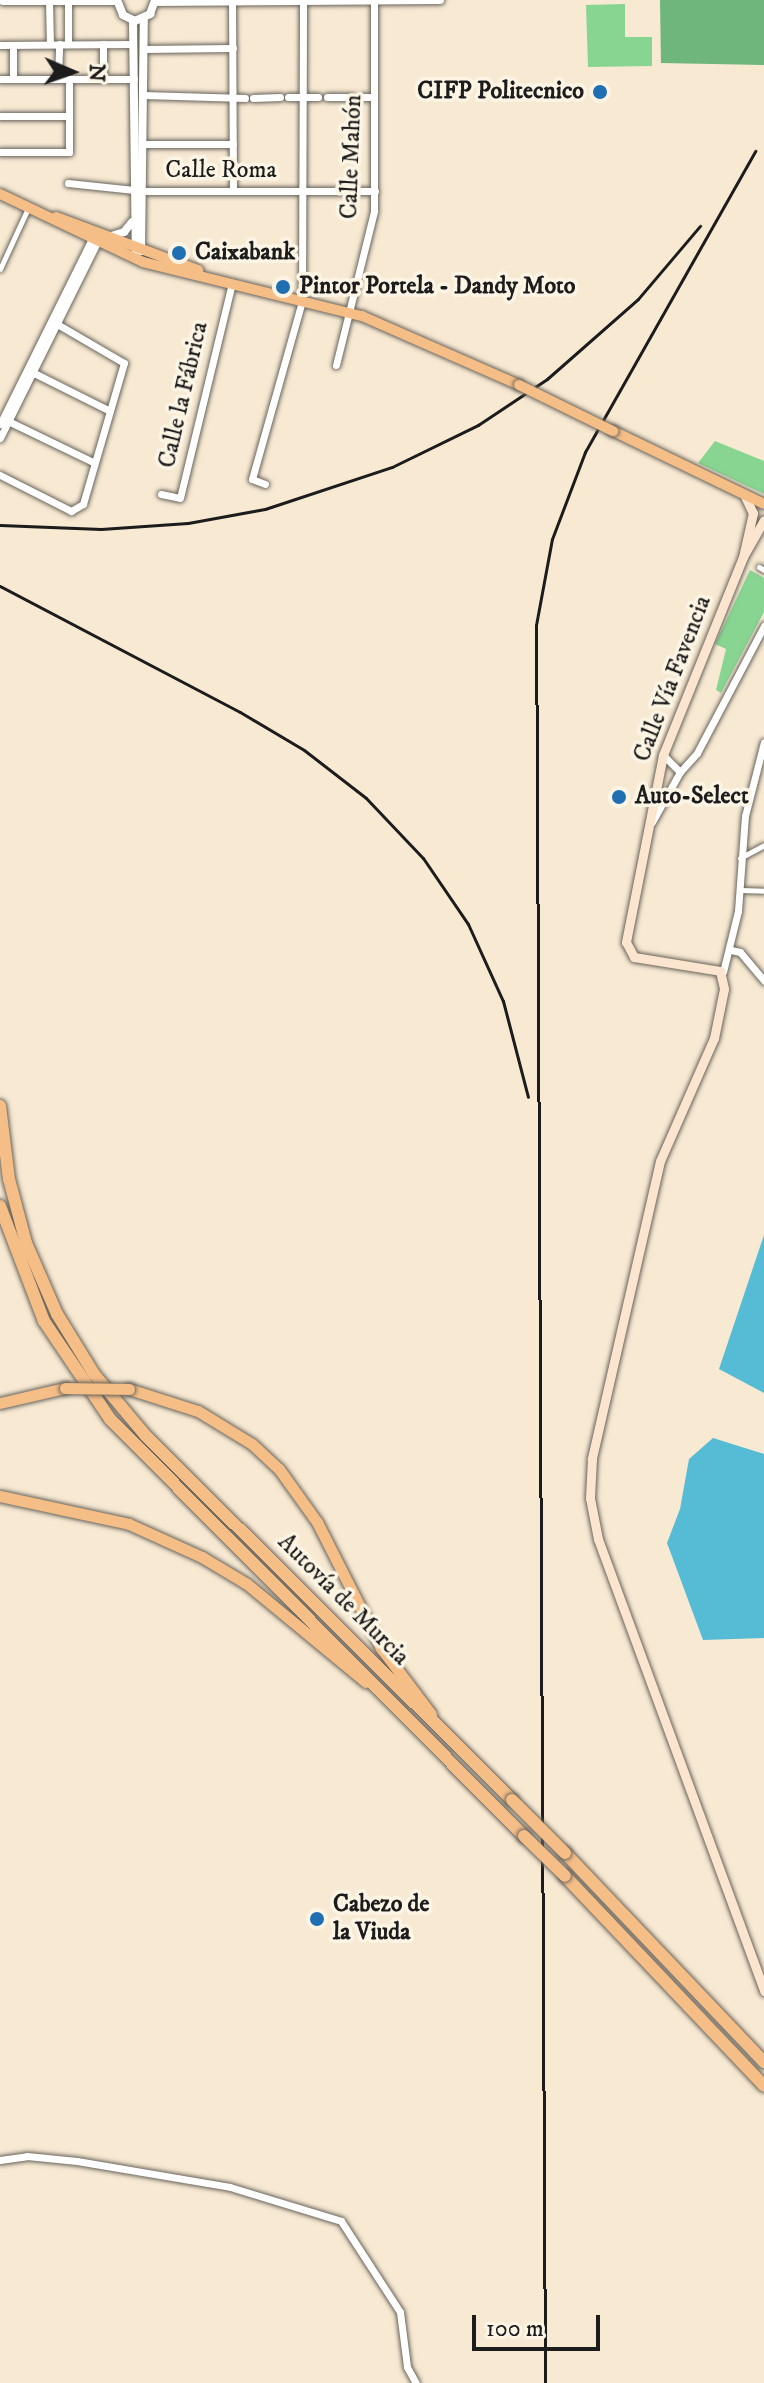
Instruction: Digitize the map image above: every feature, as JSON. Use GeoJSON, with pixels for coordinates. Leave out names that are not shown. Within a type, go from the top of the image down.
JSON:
{"type":"FeatureCollection","features":[{"type":"Feature","properties":{"kind":"highway","name":"Autovía de Murcia"},"geometry":{"type":"LineString","coordinates":[[0,1106],[9,1179],[26,1243],[57,1314],[94,1374],[146,1436],[565,1853],[764,2062]]}},
{"type":"Feature","properties":{"kind":"highway","name":"Autovía de Murcia"},"geometry":{"type":"LineString","coordinates":[[0,1206],[44,1321],[95,1401],[366,1682],[565,1876],[764,2086]]}},
{"type":"Feature","properties":{"kind":"highway"},"geometry":{"type":"LineString","coordinates":[[0,1403],[65,1388],[129,1389],[198,1411],[252,1444],[279,1469],[317,1522],[381,1648],[440,1728]]}},
{"type":"Feature","properties":{"kind":"highway"},"geometry":{"type":"LineString","coordinates":[[0,1496],[129,1524],[202,1557],[247,1584],[366,1682]]}},
{"type":"Feature","properties":{"kind":"main road"},"geometry":{"type":"LineString","coordinates":[[0,194],[98,240],[179,272],[351,313],[428,341],[688,466],[744,494],[764,505],[753,513],[744,494]]}},
{"type":"Feature","properties":{"kind":"main road"},"geometry":{"type":"LineString","coordinates":[[98,240],[232,283]]}},
{"type":"Feature","properties":{"kind":"main road"},"geometry":{"type":"LineString","coordinates":[[138,252],[179,272]]}},
{"type":"Feature","properties":{"kind":"main road","name":"Calle Vía Favencia"},"geometry":{"type":"LineString","coordinates":[[743,557],[753,513]]}},
{"type":"Feature","properties":{"kind":"main road","name":"Calle Vía Favencia"},"geometry":{"type":"LineString","coordinates":[[723,972],[634,957],[626,942],[642,839],[663,755],[743,557],[764,520]]}},
{"type":"Feature","properties":{"kind":"main road"},"geometry":{"type":"LineString","coordinates":[[723,972],[714,1038],[660,1161],[592,1459],[590,1498],[598,1539],[764,1991]]}},
{"type":"Feature","properties":{"kind":"street"},"geometry":{"type":"LineString","coordinates":[[0,9],[3,0],[117,1],[123,15],[133,20],[144,19]]}},
{"type":"Feature","properties":{"kind":"street"},"geometry":{"type":"LineString","coordinates":[[232,0],[233,190]]}},
{"type":"Feature","properties":{"kind":"street"},"geometry":{"type":"LineString","coordinates":[[265,484],[252,479],[302,301],[303,0]]}},
{"type":"Feature","properties":{"kind":"street","name":"Calle Mahón"},"geometry":{"type":"LineString","coordinates":[[336,365],[351,313],[375,191],[374,0]]}},
{"type":"Feature","properties":{"kind":"street"},"geometry":{"type":"LineString","coordinates":[[138,252],[134,218],[143,144],[144,19],[155,1],[440,0]]}},
{"type":"Feature","properties":{"kind":"street"},"geometry":{"type":"LineString","coordinates":[[49,1],[58,79]]}},
{"type":"Feature","properties":{"kind":"street"},"geometry":{"type":"LineString","coordinates":[[68,1],[68,44]]}},
{"type":"Feature","properties":{"kind":"street"},"geometry":{"type":"LineString","coordinates":[[133,20],[138,252]]}},
{"type":"Feature","properties":{"kind":"street"},"geometry":{"type":"LineString","coordinates":[[103,44],[103,79]]}},
{"type":"Feature","properties":{"kind":"street"},"geometry":{"type":"LineString","coordinates":[[0,45],[133,44]]}},
{"type":"Feature","properties":{"kind":"street"},"geometry":{"type":"LineString","coordinates":[[13,45],[13,79]]}},
{"type":"Feature","properties":{"kind":"street"},"geometry":{"type":"LineString","coordinates":[[143,49],[233,48]]}},
{"type":"Feature","properties":{"kind":"street"},"geometry":{"type":"LineString","coordinates":[[0,79],[134,79]]}},
{"type":"Feature","properties":{"kind":"street"},"geometry":{"type":"LineString","coordinates":[[0,152],[69,152],[69,79]]}},
{"type":"Feature","properties":{"kind":"street"},"geometry":{"type":"LineString","coordinates":[[143,95],[374,97]]}},
{"type":"Feature","properties":{"kind":"street"},"geometry":{"type":"LineString","coordinates":[[0,116],[69,116]]}},
{"type":"Feature","properties":{"kind":"street"},"geometry":{"type":"LineString","coordinates":[[143,144],[233,144]]}},
{"type":"Feature","properties":{"kind":"street","name":"Calle Roma"},"geometry":{"type":"LineString","coordinates":[[68,183],[139,188],[375,191]]}},
{"type":"Feature","properties":{"kind":"street"},"geometry":{"type":"LineString","coordinates":[[0,269],[31,209]]}},
{"type":"Feature","properties":{"kind":"street"},"geometry":{"type":"LineString","coordinates":[[0,438],[4,422],[98,240],[124,232],[134,218]]}},
{"type":"Feature","properties":{"kind":"street"},"geometry":{"type":"LineString","coordinates":[[4,422],[98,240]]}},
{"type":"Feature","properties":{"kind":"street","name":"Calle la Fábrica"},"geometry":{"type":"LineString","coordinates":[[161,494],[180,498],[232,283]]}},
{"type":"Feature","properties":{"kind":"street"},"geometry":{"type":"LineString","coordinates":[[0,475],[71,511],[81,509],[86,497],[93,462],[124,363],[57,324]]}},
{"type":"Feature","properties":{"kind":"street"},"geometry":{"type":"LineString","coordinates":[[32,372],[110,411]]}},
{"type":"Feature","properties":{"kind":"street"},"geometry":{"type":"LineString","coordinates":[[4,422],[93,462]]}},
{"type":"Feature","properties":{"kind":"street"},"geometry":{"type":"LineString","coordinates":[[642,839],[680,772],[697,753],[764,626]]}},
{"type":"Feature","properties":{"kind":"street"},"geometry":{"type":"LineString","coordinates":[[723,972],[731,950],[741,890],[740,858],[764,742]]}},
{"type":"Feature","properties":{"kind":"street"},"geometry":{"type":"LineString","coordinates":[[663,755],[680,772]]}},
{"type":"Feature","properties":{"kind":"street"},"geometry":{"type":"LineString","coordinates":[[740,858],[764,845]]}},
{"type":"Feature","properties":{"kind":"street"},"geometry":{"type":"LineString","coordinates":[[741,890],[764,891]]}},
{"type":"Feature","properties":{"kind":"street"},"geometry":{"type":"LineString","coordinates":[[731,950],[740,952],[764,981]]}},
{"type":"Feature","properties":{"kind":"street"},"geometry":{"type":"LineString","coordinates":[[0,2160],[27,2156],[77,2161],[216,2185],[341,2221],[400,2312],[407,2367],[416,2383]]}},
{"type":"Feature","properties":{"kind":"green space"},"geometry":{"type":"Polygon","coordinates":[[[660,0],[764,0],[764,65],[661,63],[660,0]]]}},
{"type":"Feature","properties":{"kind":"green space"},"geometry":{"type":"Polygon","coordinates":[[[625,4],[625,37],[652,37],[652,66],[588,67],[586,5],[625,4]]]}},
{"type":"Feature","properties":{"kind":"green space"},"geometry":{"type":"Polygon","coordinates":[[[715,441],[764,461],[764,494],[698,463],[715,441]]]}},
{"type":"Feature","properties":{"kind":"green space"},"geometry":{"type":"Polygon","coordinates":[[[750,570],[764,578],[764,612],[721,693],[716,690],[726,649],[715,644],[750,570]]]}},
{"type":"Feature","properties":{"kind":"water"},"geometry":{"type":"Polygon","coordinates":[[[764,1235],[764,1393],[719,1369],[764,1235]]]}},
{"type":"Feature","properties":{"kind":"water"},"geometry":{"type":"Polygon","coordinates":[[[713,1438],[764,1454],[764,1638],[703,1640],[667,1543],[680,1509],[689,1459],[713,1438]]]}},
{"type":"Feature","properties":{"kind":"railway"},"geometry":{"type":"LineString","coordinates":[[545,2383],[536,625],[552,539],[585,452],[755,151]]}},
{"type":"Feature","properties":{"kind":"railway"},"geometry":{"type":"LineString","coordinates":[[0,525],[101,529],[188,523],[265,509],[392,467],[478,425],[547,379],[638,299],[700,226]]}},
{"type":"Feature","properties":{"kind":"railway"},"geometry":{"type":"LineString","coordinates":[[0,586],[240,712],[304,750],[366,798],[423,858],[468,924],[503,1001],[528,1097]]}},
{"type":"Feature","properties":{"kind":"place","name":"CIFP Politecnico"},"geometry":{"type":"Point","coordinates":[600,92]}},
{"type":"Feature","properties":{"kind":"place","name":"Caixabank"},"geometry":{"type":"Point","coordinates":[179,253]}},
{"type":"Feature","properties":{"kind":"place","name":"Pintor Portela - Dandy Moto"},"geometry":{"type":"Point","coordinates":[283,287]}},
{"type":"Feature","properties":{"kind":"place","name":"Auto-Select"},"geometry":{"type":"Point","coordinates":[619,797]}},
{"type":"Feature","properties":{"kind":"place","name":"Cabezo de la Viuda"},"geometry":{"type":"Point","coordinates":[317,1919]}}]}
